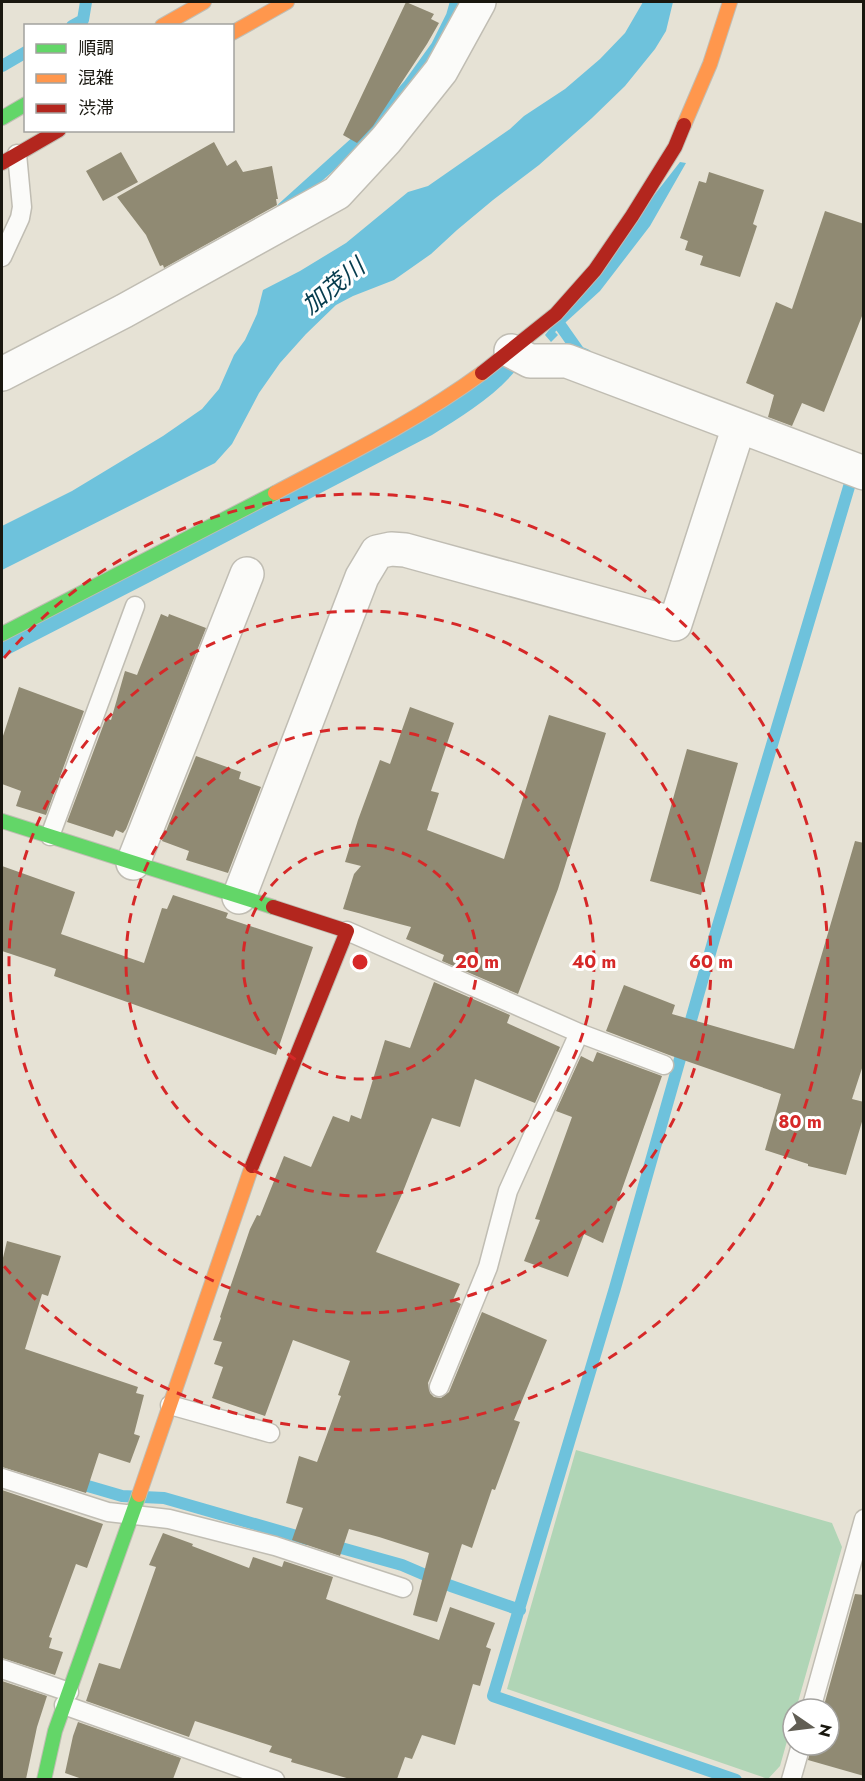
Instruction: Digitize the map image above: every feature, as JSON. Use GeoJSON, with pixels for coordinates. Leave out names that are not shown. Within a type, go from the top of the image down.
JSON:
{"type":"FeatureCollection","features":[{"type":"Feature","properties":{"kind":"main road"},"geometry":{"type":"LineString","coordinates":[[166,24],[204,2]]}},
{"type":"Feature","properties":{"kind":"main road"},"geometry":{"type":"LineString","coordinates":[[234,32],[288,2]]}},
{"type":"Feature","properties":{"kind":"main road"},"geometry":{"type":"LineString","coordinates":[[2,634],[404,424],[460,389],[512,351],[556,314],[595,270],[675,147],[710,64],[730,2]]}},
{"type":"Feature","properties":{"kind":"main road"},"geometry":{"type":"LineString","coordinates":[[2,118],[24,105]]}},
{"type":"Feature","properties":{"kind":"main road"},"geometry":{"type":"LineString","coordinates":[[9,159],[56,132]]}},
{"type":"Feature","properties":{"kind":"main road"},"geometry":{"type":"LineString","coordinates":[[2,821],[347,931],[253,1164],[132,1515],[66,1698],[55,1731],[44,1779]]}},
{"type":"Feature","properties":{"kind":"street"},"geometry":{"type":"LineString","coordinates":[[2,374],[124,311],[337,193],[386,140],[441,71],[479,2]]}},
{"type":"Feature","properties":{"kind":"street"},"geometry":{"type":"LineString","coordinates":[[512,351],[530,361],[567,361],[864,473]]}},
{"type":"Feature","properties":{"kind":"street"},"geometry":{"type":"LineString","coordinates":[[239,897],[362,577],[377,552],[391,549],[405,550],[675,624],[739,426]]}},
{"type":"Feature","properties":{"kind":"street"},"geometry":{"type":"LineString","coordinates":[[133,863],[247,574]]}},
{"type":"Feature","properties":{"kind":"lane"},"geometry":{"type":"LineString","coordinates":[[2,257],[20,218],[22,207],[9,159]]}},
{"type":"Feature","properties":{"kind":"lane"},"geometry":{"type":"LineString","coordinates":[[50,836],[135,606]]}},
{"type":"Feature","properties":{"kind":"lane"},"geometry":{"type":"LineString","coordinates":[[347,931],[579,1033],[664,1065]]}},
{"type":"Feature","properties":{"kind":"lane"},"geometry":{"type":"LineString","coordinates":[[439,1387],[488,1267],[508,1191],[579,1033]]}},
{"type":"Feature","properties":{"kind":"lane"},"geometry":{"type":"LineString","coordinates":[[170,1405],[270,1433]]}},
{"type":"Feature","properties":{"kind":"lane"},"geometry":{"type":"LineString","coordinates":[[2,1478],[108,1512],[169,1519],[275,1546],[403,1588]]}},
{"type":"Feature","properties":{"kind":"lane"},"geometry":{"type":"LineString","coordinates":[[814,1697],[864,1519]]}},
{"type":"Feature","properties":{"kind":"lane"},"geometry":{"type":"LineString","coordinates":[[2,1670],[66,1698],[275,1779]]}},
{"type":"Feature","properties":{"kind":"lane"},"geometry":{"type":"LineString","coordinates":[[792,1779],[798,1757]]}},
{"type":"Feature","properties":{"kind":"green space"},"geometry":{"type":"Polygon","coordinates":[[[576,1450],[832,1523],[842,1547],[799,1697],[781,1697],[783,1757],[780,1766],[768,1779],[507,1689],[576,1450]]]}},
{"type":"Feature","properties":{"kind":"water","name":"加茂川"},"geometry":{"type":"Polygon","coordinates":[[[643,2],[673,2],[666,31],[655,49],[625,86],[539,165],[493,200],[431,254],[394,280],[336,305],[280,363],[259,393],[232,444],[215,463],[2,570],[2,526],[72,491],[163,436],[202,409],[219,389],[234,355],[245,340],[257,314],[263,290],[346,243],[408,192],[428,186],[565,89],[600,59],[625,33],[643,2]]]}},
{"type":"Feature","properties":{"kind":"water"},"geometry":{"type":"Polygon","coordinates":[[[680,162],[686,163],[650,226],[600,291],[555,332],[558,335],[551,342],[545,335],[680,162]]]}},
{"type":"Feature","properties":{"kind":"water"},"geometry":{"type":"Polygon","coordinates":[[[503,364],[516,370],[488,397],[432,435],[2,658],[2,640],[503,364]]]}},
{"type":"Feature","properties":{"kind":"building"},"geometry":{"type":"Polygon","coordinates":[[[406,2],[434,14],[431,19],[439,23],[373,126],[357,143],[343,135],[406,2]]]}},
{"type":"Feature","properties":{"kind":"building"},"geometry":{"type":"Polygon","coordinates":[[[214,142],[227,166],[236,160],[243,172],[272,166],[277,205],[164,268],[163,265],[160,266],[146,235],[117,197],[214,142]]]}},
{"type":"Feature","properties":{"kind":"building"},"geometry":{"type":"Polygon","coordinates":[[[121,152],[138,182],[103,201],[86,171],[121,152]]]}},
{"type":"Feature","properties":{"kind":"building"},"geometry":{"type":"Polygon","coordinates":[[[709,172],[764,190],[753,224],[757,226],[740,277],[700,265],[703,256],[685,250],[688,241],[680,238],[699,181],[706,183],[709,172]]]}},
{"type":"Feature","properties":{"kind":"building"},"geometry":{"type":"Polygon","coordinates":[[[825,211],[864,224],[864,311],[824,412],[802,403],[792,426],[768,417],[774,395],[746,383],[776,302],[792,309],[825,211]]]}},
{"type":"Feature","properties":{"kind":"building"},"geometry":{"type":"Polygon","coordinates":[[[161,614],[168,617],[169,614],[206,628],[126,829],[123,833],[116,830],[113,837],[67,822],[106,718],[111,720],[125,671],[137,675],[161,614]]]}},
{"type":"Feature","properties":{"kind":"building"},"geometry":{"type":"Polygon","coordinates":[[[19,687],[84,711],[46,815],[16,806],[21,791],[2,784],[2,739],[19,687]]]}},
{"type":"Feature","properties":{"kind":"building"},"geometry":{"type":"Polygon","coordinates":[[[410,707],[454,723],[431,791],[439,793],[427,830],[504,859],[549,715],[606,733],[558,889],[518,994],[442,961],[444,955],[406,939],[411,927],[343,909],[354,874],[361,866],[345,862],[358,820],[380,760],[390,764],[410,707]]]}},
{"type":"Feature","properties":{"kind":"building"},"geometry":{"type":"Polygon","coordinates":[[[687,749],[738,763],[701,895],[650,881],[687,749]]]}},
{"type":"Feature","properties":{"kind":"building"},"geometry":{"type":"Polygon","coordinates":[[[196,756],[241,772],[239,779],[261,787],[228,873],[186,860],[189,851],[162,841],[196,756]]]}},
{"type":"Feature","properties":{"kind":"building"},"geometry":{"type":"Polygon","coordinates":[[[855,841],[864,843],[864,1062],[852,1099],[864,1102],[864,1115],[846,1175],[808,1166],[808,1164],[765,1150],[781,1094],[606,1031],[624,985],[675,1005],[672,1014],[794,1049],[855,841]]]}},
{"type":"Feature","properties":{"kind":"building"},"geometry":{"type":"Polygon","coordinates":[[[2,866],[75,892],[61,934],[144,963],[162,908],[167,909],[173,895],[228,913],[226,918],[313,947],[276,1055],[54,976],[56,969],[2,951],[2,866]]]}},
{"type":"Feature","properties":{"kind":"building"},"geometry":{"type":"Polygon","coordinates":[[[434,982],[510,1015],[507,1023],[560,1047],[535,1103],[475,1079],[460,1127],[432,1118],[376,1252],[460,1284],[453,1300],[461,1304],[428,1383],[430,1393],[434,1397],[441,1398],[449,1392],[482,1312],[547,1340],[514,1420],[520,1422],[495,1490],[492,1489],[472,1548],[462,1544],[437,1622],[413,1615],[429,1553],[349,1529],[340,1556],[292,1540],[303,1508],[286,1503],[299,1456],[317,1462],[341,1396],[338,1395],[350,1361],[293,1340],[265,1416],[212,1398],[223,1367],[214,1364],[222,1342],[213,1340],[250,1229],[257,1215],[260,1216],[284,1156],[311,1167],[333,1116],[349,1122],[351,1115],[361,1119],[385,1040],[410,1048],[434,982]]]}},
{"type":"Feature","properties":{"kind":"building"},"geometry":{"type":"Polygon","coordinates":[[[597,1052],[662,1076],[603,1243],[584,1234],[568,1277],[524,1261],[540,1220],[535,1219],[572,1117],[556,1111],[581,1056],[593,1062],[597,1052]]]}},
{"type":"Feature","properties":{"kind":"building"},"geometry":{"type":"Polygon","coordinates":[[[7,1241],[61,1256],[48,1296],[42,1294],[25,1349],[138,1387],[136,1393],[144,1395],[134,1434],[140,1436],[130,1463],[99,1453],[86,1493],[2,1467],[2,1262],[7,1241]]]}},
{"type":"Feature","properties":{"kind":"building"},"geometry":{"type":"Polygon","coordinates":[[[2,1490],[103,1524],[87,1568],[76,1564],[49,1637],[52,1638],[49,1648],[63,1652],[55,1675],[2,1658],[2,1490]]]}},
{"type":"Feature","properties":{"kind":"building"},"geometry":{"type":"Polygon","coordinates":[[[163,1533],[249,1568],[253,1557],[282,1567],[284,1561],[333,1577],[326,1599],[439,1640],[450,1607],[495,1623],[486,1647],[491,1649],[480,1686],[473,1684],[455,1745],[422,1735],[412,1759],[405,1757],[397,1779],[350,1779],[291,1762],[292,1759],[269,1752],[272,1746],[195,1721],[189,1737],[86,1701],[99,1663],[120,1669],[156,1567],[149,1565],[163,1533]]]}},
{"type":"Feature","properties":{"kind":"building"},"geometry":{"type":"Polygon","coordinates":[[[855,1594],[864,1595],[864,1776],[808,1760],[809,1757],[841,1757],[841,1697],[826,1697],[855,1594]]]}},
{"type":"Feature","properties":{"kind":"building"},"geometry":{"type":"Polygon","coordinates":[[[2,1681],[47,1696],[37,1727],[26,1779],[2,1779],[2,1681]]]}},
{"type":"Feature","properties":{"kind":"building"},"geometry":{"type":"Polygon","coordinates":[[[78,1722],[181,1758],[173,1779],[82,1779],[65,1773],[78,1722]]]}},
{"type":"Feature","properties":{"kind":"waterway"},"geometry":{"type":"LineString","coordinates":[[76,24],[83,20],[86,2]]}},
{"type":"Feature","properties":{"kind":"waterway"},"geometry":{"type":"LineString","coordinates":[[283,208],[364,135],[409,85],[437,46],[452,16],[456,2]]}},
{"type":"Feature","properties":{"kind":"waterway"},"geometry":{"type":"LineString","coordinates":[[2,66],[24,53]]}},
{"type":"Feature","properties":{"kind":"waterway"},"geometry":{"type":"LineString","coordinates":[[560,325],[579,352],[586,355]]}},
{"type":"Feature","properties":{"kind":"waterway"},"geometry":{"type":"LineString","coordinates":[[736,1780],[493,1696],[615,1288],[714,939],[854,470]]}},
{"type":"Feature","properties":{"kind":"waterway"},"geometry":{"type":"LineString","coordinates":[[74,1482],[122,1496],[164,1498],[307,1539]]}},
{"type":"Feature","properties":{"kind":"waterway"},"geometry":{"type":"LineString","coordinates":[[327,1544],[402,1565],[451,1586],[520,1610]]}},
{"type":"Feature","properties":{"kind":"traffic: fast"},"geometry":{"type":"LineString","coordinates":[[2,118],[24,105]]}},
{"type":"Feature","properties":{"kind":"traffic: fast"},"geometry":{"type":"LineString","coordinates":[[2,634],[275,493]]}},
{"type":"Feature","properties":{"kind":"traffic: fast"},"geometry":{"type":"LineString","coordinates":[[2,821],[273,907]]}},
{"type":"Feature","properties":{"kind":"traffic: fast"},"geometry":{"type":"LineString","coordinates":[[44,1780],[55,1731],[139,1495]]}},
{"type":"Feature","properties":{"kind":"traffic: slow"},"geometry":{"type":"LineString","coordinates":[[166,24],[204,2]]}},
{"type":"Feature","properties":{"kind":"traffic: slow"},"geometry":{"type":"LineString","coordinates":[[234,32],[287,2]]}},
{"type":"Feature","properties":{"kind":"traffic: slow"},"geometry":{"type":"LineString","coordinates":[[684,125],[710,64],[730,2]]}},
{"type":"Feature","properties":{"kind":"traffic: slow"},"geometry":{"type":"LineString","coordinates":[[275,493],[407,422],[482,373]]}},
{"type":"Feature","properties":{"kind":"traffic: slow"},"geometry":{"type":"LineString","coordinates":[[139,1495],[252,1166]]}},
{"type":"Feature","properties":{"kind":"traffic: jam"},"geometry":{"type":"LineString","coordinates":[[482,373],[556,314],[595,270],[675,147],[684,125]]}},
{"type":"Feature","properties":{"kind":"traffic: jam"},"geometry":{"type":"LineString","coordinates":[[2,163],[56,132]]}},
{"type":"Feature","properties":{"kind":"traffic: jam"},"geometry":{"type":"LineString","coordinates":[[252,1166],[347,931],[273,907]]}}]}
